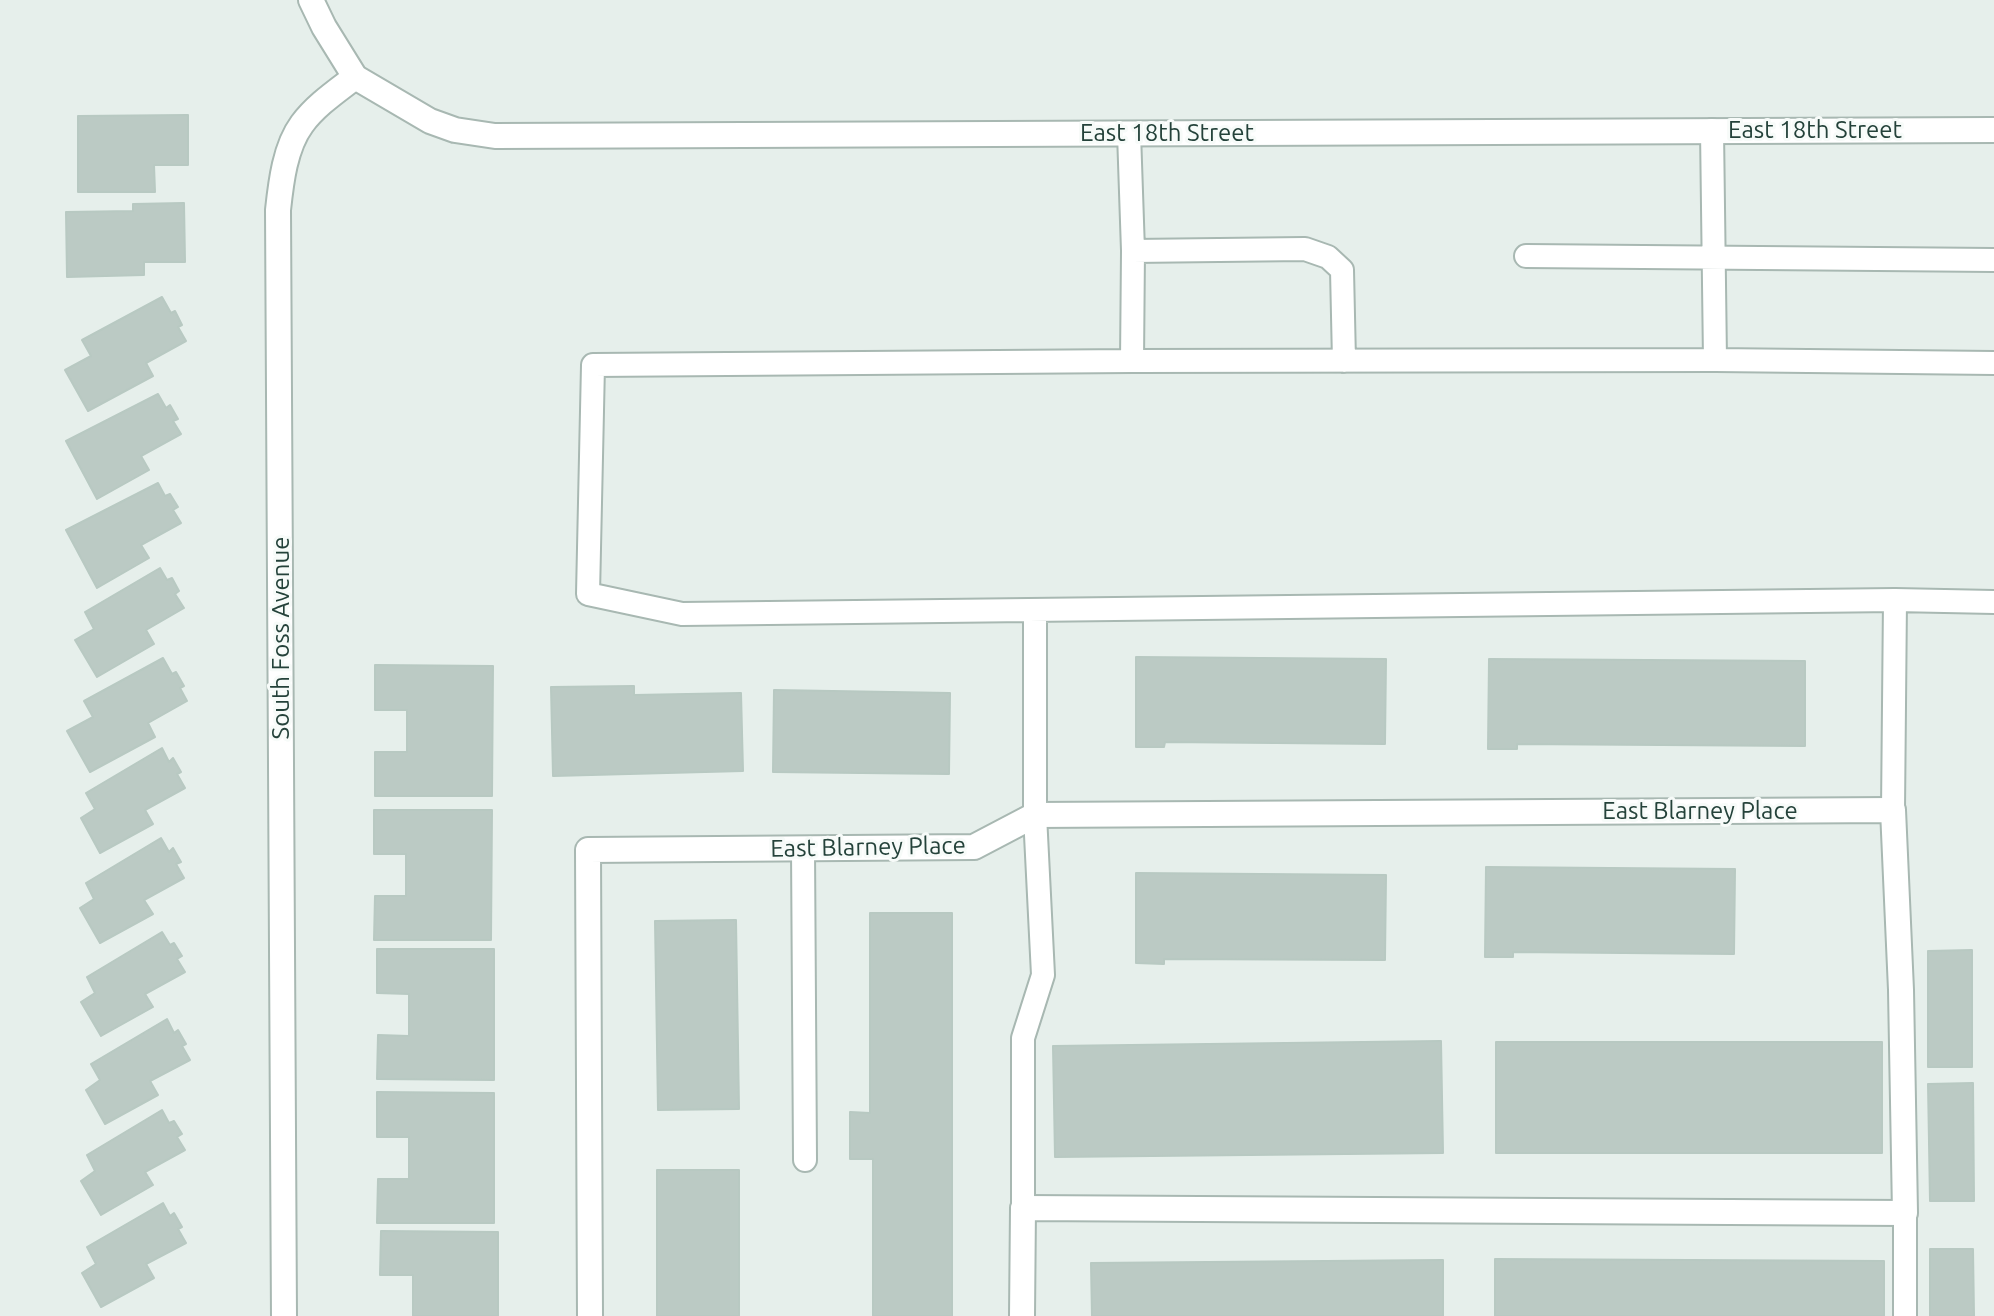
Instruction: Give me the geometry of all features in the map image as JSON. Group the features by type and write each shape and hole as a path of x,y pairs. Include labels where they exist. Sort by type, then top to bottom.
{"street":[{"path":"311,0 355,77"},
{"name":"East 18th Street","path":"355,77 430,121 455,130 495,136 1994,130"},
{"name":"South Foss Avenue","path":"284,1316 278,210 285,167 301,125 325,99 355,77"},
{"path":"1022,1316 1023,1208 1905,1213 1901,990 1893,810"},
{"name":"East Blarney Place","path":"590,1316 588,850 974,847 1035,815 1893,810"}],"lane":[{"path":"1712,130 1715,360"},
{"path":"1129,133 1133,251 1132,361"},
{"path":"1133,251 1305,249 1328,257 1342,270 1344,361"},
{"path":"1526,256 1994,260"},
{"path":"1994,363 1715,360 593,365 588,594 682,614 1895,600 1994,602"},
{"path":"1893,810 1895,600"},
{"path":"1023,1208 1023,1038 1043,975 1035,815 1035,611"},
{"path":"803,848 805,1160"},
{"path":"1905,1213 1905,1316"}],"building":[{"path":"188,115 188,165 154,165 155,192 78,192 78,116"},
{"path":"184,203 185,262 144,262 144,275 67,277 66,212 133,211 133,204"},
{"path":"162,297 171,313 175,311 182,325 178,327 186,341 146,363 153,376 88,411 65,370 91,356 82,340"},
{"path":"158,394 166,408 170,405 178,419 173,421 181,434 141,456 149,470 97,499 66,441"},
{"path":"158,483 165,496 170,494 178,507 173,510 181,523 141,545 149,558 97,588 66,530"},
{"path":"160,568 167,580 172,578 179,591 175,594 184,608 146,630 154,644 97,677 75,640 94,629 85,612"},
{"path":"1136,657 1386,659 1385,744 1165,742 1164,747 1136,747"},
{"path":"163,658 184,686 180,688 187,701 148,723 155,737 90,772 67,731 93,717 84,701"},
{"path":"1489,659 1805,661 1805,746 1517,744 1517,749 1488,749"},
{"path":"375,665 493,666 492,796 375,796 375,752 407,752 407,710 375,710"},
{"path":"634,686 634,695 741,693 743,771 553,776 551,687"},
{"path":"774,690 950,693 949,774 773,772"},
{"path":"162,748 169,762 173,758 185,788 145,810 153,824 100,853 81,818 95,809 86,793"},
{"path":"374,810 492,810 491,940 374,940 375,896 406,896 406,854 374,854"},
{"path":"161,838 169,852 173,848 181,862 176,864 184,878 144,900 153,914 100,943 80,908 94,899 86,883"},
{"path":"1486,867 1735,869 1734,954 1513,952 1513,957 1485,957"},
{"path":"1136,873 1386,875 1385,960 1164,959 1164,964 1136,963"},
{"path":"870,913 952,913 952,1316 873,1316 873,1159 850,1159 850,1112 870,1113"},
{"path":"736,920 739,1109 658,1110 655,921"},
{"path":"162,932 182,956 177,959 185,972 145,994 153,1007 101,1036 81,1002 95,993 87,977"},
{"path":"377,949 494,949 494,1080 377,1079 378,1035 409,1036 409,994 377,993"},
{"path":"1972,950 1972,1067 1928,1067 1928,951"},
{"path":"167,1019 174,1033 178,1030 186,1044 182,1046 190,1060 150,1081 158,1095 105,1124 86,1090 100,1080 91,1064"},
{"path":"1441,1041 1443,1153 1055,1157 1053,1046"},
{"path":"1496,1042 1882,1042 1882,1153 1496,1153"},
{"path":"1973,1083 1974,1201 1930,1201 1928,1084"},
{"path":"377,1092 494,1093 494,1223 377,1223 378,1179 409,1179 409,1137 377,1137"},
{"path":"162,1110 169,1123 174,1121 182,1134 177,1137 185,1150 145,1172 153,1185 101,1215 81,1181 95,1171 87,1155"},
{"path":"657,1170 739,1170 739,1316 657,1316"},
{"path":"163,1203 170,1216 174,1213 186,1243 146,1264 154,1278 101,1307 82,1273 96,1264 87,1247"},
{"path":"381,1231 498,1232 498,1316 413,1316 413,1275 380,1275"},
{"path":"1930,1249 1973,1249 1974,1316 1930,1316"},
{"path":"1495,1259 1884,1261 1884,1316 1495,1316"},
{"path":"1443,1260 1443,1316 1092,1316 1091,1263"}]}
